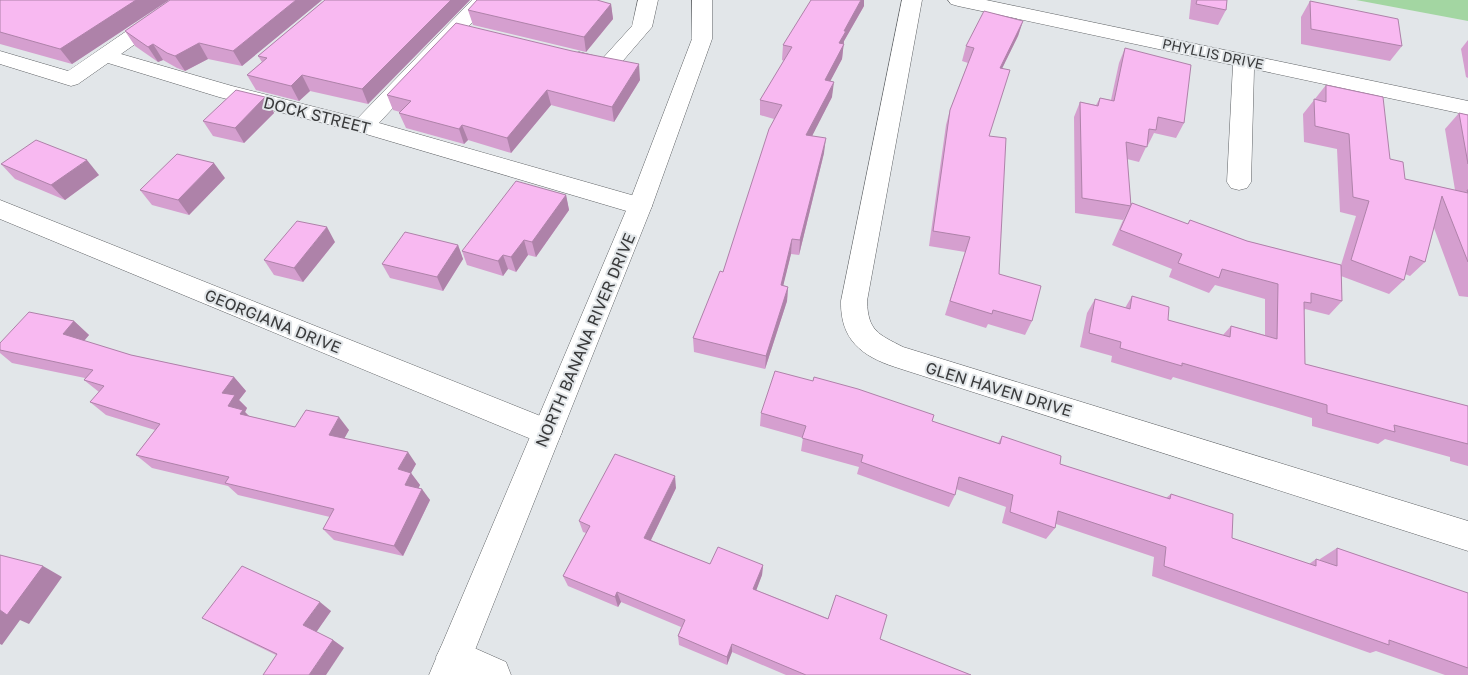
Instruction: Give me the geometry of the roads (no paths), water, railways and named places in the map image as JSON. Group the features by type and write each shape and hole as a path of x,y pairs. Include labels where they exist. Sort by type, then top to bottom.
{"street":[{"path":"0,57 71,80 185,0"},
{"path":"363,126 465,32 483,0"},
{"path":"560,54 608,65 642,27 648,0"},
{"name":"NORTH BANANA RIVER DRIVE","path":"450,666 640,206 702,40 702,0"},
{"name":"GLEN HAVEN DRIVE","path":"912,0 854,301 853,316 859,332 873,345 895,356 1468,536"},
{"name":"PHYLLIS DRIVE","path":"958,0 1468,108"},
{"name":"DOCK STREET","path":"105,56 227,92 363,126 640,206"},
{"path":"1239,182 1244,61"},
{"path":"227,92 246,76"},
{"name":"GEORGIANA DRIVE","path":"0,209 546,432"},
{"path":"450,666 493,675"}]}
